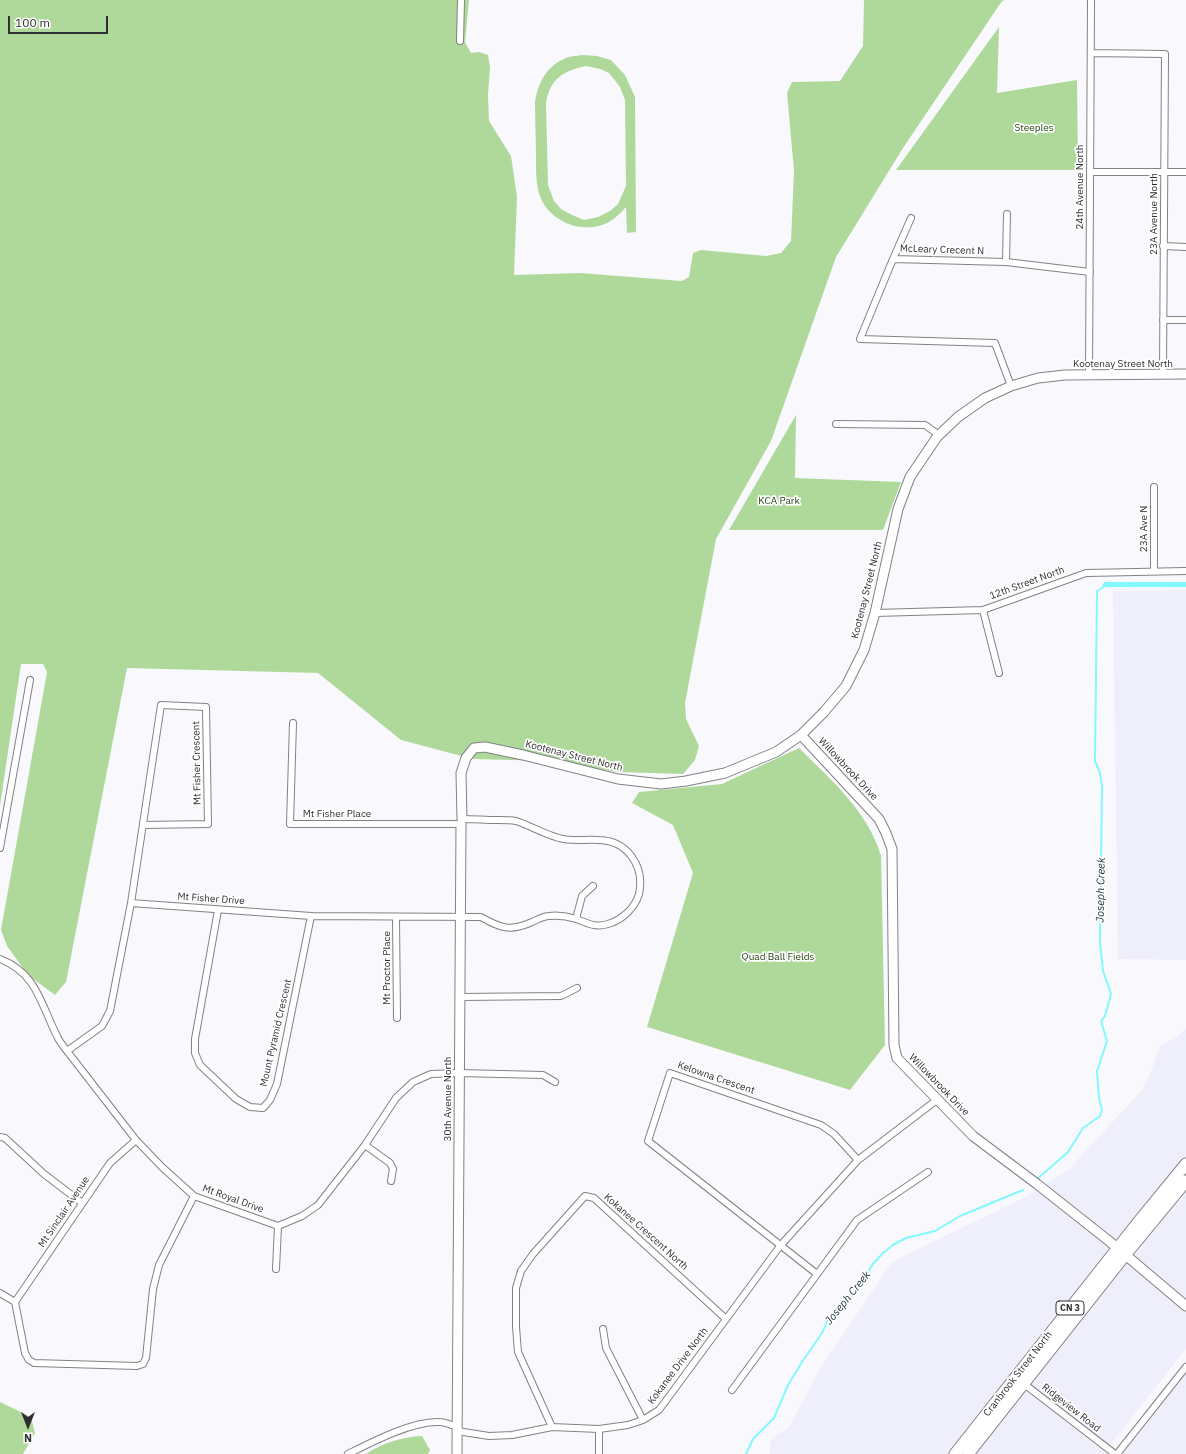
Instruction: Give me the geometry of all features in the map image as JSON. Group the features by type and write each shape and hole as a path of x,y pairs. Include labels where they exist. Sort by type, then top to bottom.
{"highway":[{"name":"Cranbrook Street North","path":"955,1454 1020,1380 1121,1252 1186,1164"},
{"name":"Cranbrook Street North","path":"1121,1252 1186,1181"},
{"name":"Cranbrook Street North","path":"968,1454 1020,1380"}],"street":[{"path":"460,41 461,0"},
{"name":"24th Avenue North","path":"1090,375 1091,0"},
{"name":"23A Avenue North","path":"1091,53 1165,54 1163,374"},
{"path":"1090,172 1186,172"},
{"path":"1006,262 1008,214"},
{"path":"894,259 911,218"},
{"path":"1163,246 1186,246"},
{"name":"McLeary Crecent N","path":"1011,386 995,342 860,339 894,259 1006,262 1090,272"},
{"path":"1163,320 1186,320"},
{"name":"Kootenay Street North","path":"474,748 485,747 523,755 618,779 661,784 686,781 725,773 776,752 801,735 824,712 846,686 864,650 898,509 910,477 939,435 958,417 985,398 1011,386 1038,378 1065,375 1186,374"},
{"path":"836,424 925,425 939,435"},
{"name":"23A Ave N","path":"1154,488 1154,571"},
{"name":"12th Street North","path":"874,613 983,610 1086,573 1186,571"},
{"path":"983,610 999,674"},
{"path":"0,848 30,680"},
{"name":"Mt Fisher Crescent","path":"131,903 161,705 206,707 208,824 143,825"},
{"name":"Mt Fisher Place","path":"293,723 290,824 462,821"},
{"name":"Willowbrook Drive","path":"801,735 879,819 892,849 894,1045 897,1058 973,1136 1037,1184 1186,1306"},
{"name":"30th Avenue North","path":"457,1454 460,917 462,821 461,773 466,758 474,748"},
{"name":"Mt Fisher Drive","path":"131,903 311,916 481,917 499,927 511,929 523,926 546,916 560,915 576,919 585,924 597,926 608,924 621,918 631,910 638,898 641,885 640,873 636,861 625,849 613,842 598,840 575,841 558,838 515,821 462,821"},
{"path":"576,919 582,896 593,886"},
{"path":"67,1051 102,1026 110,1011 131,903"},
{"name":"Mount Pyramid Crescent","path":"218,910 195,1039 195,1053 200,1065 236,1099 250,1106 263,1108 270,1100 277,1084 311,916"},
{"name":"Mt Proctor Place","path":"396,917 397,1018"},
{"name":"Mt Royal Drive","path":"0,959 8,962 23,973 38,992 57,1036 67,1051 136,1140 162,1167 194,1196 278,1226"},
{"path":"460,997 561,996 577,988"},
{"path":"276,1269 278,1226 302,1216 318,1205 365,1145 396,1098 413,1082 431,1074 459,1073 543,1075 555,1082"},
{"name":"Kelowna Crescent","path":"780,1246 648,1142 670,1073 821,1125 834,1134 858,1160"},
{"name":"Kokanee Drive North","path":"348,1454 377,1439 419,1425 440,1422 457,1429 489,1436 512,1435 552,1427 598,1429 628,1425 643,1420 659,1410 780,1246 858,1160 938,1099"},
{"path":"0,1137 5,1138 44,1174 82,1203"},
{"name":"Mt Sinclair Avenue","path":"15,1302 110,1163 136,1140"},
{"path":"365,1145 390,1163 393,1169 391,1181"},
{"path":"732,1390 857,1220 928,1172"},
{"path":"0,1293 15,1302 25,1353 29,1360 34,1363 137,1366 142,1364 146,1358 153,1289 159,1265 194,1196"},
{"name":"Kokanee Crescent North","path":"552,1427 518,1352 516,1327 516,1288 521,1271 533,1254 585,1196 594,1198 726,1319"},
{"path":"780,1246 817,1274"},
{"path":"603,1329 606,1348 643,1420"},
{"name":"Ridgeview Road","path":"1020,1380 1116,1454 1186,1367"},
{"path":"598,1429 599,1454"}],"shaded area":[{"path":"1186,590 1186,960 1118,959 1113,591"},
{"path":"1186,1028 1186,1349 1103,1454 769,1454 771,1439 790,1426 817,1373 892,1262 1025,1197 1069,1169 1142,1090 1150,1074 1160,1045 1176,1038"},
{"path":"1186,1359 1186,1454 1111,1454"}],"green space":[{"path":"0,0 469,0 465,42 471,53 479,52 488,55 490,67 488,95 489,121 511,156 517,197 514,275 580,273 682,281 689,277 693,253 701,250 766,256 781,253 791,241 794,171 787,93 792,82 840,81 863,46 864,0 1005,0 1002,1 903,148 836,257 771,441 716,539 685,703 686,719 699,746 695,760 683,774 617,772 552,761 473,759 401,740 318,673 127,668 66,982 55,995 28,975 7,946 1,930 47,672 43,664 21,664 0,806"},
{"name":"Steeples","path":"999,27 997,93 1077,80 1078,170 896,170"},
{"path":"582,55 597,56 611,60 625,75 635,97 636,232 627,233 626,207 616,217 601,226 574,226 561,220 550,212 545,206 539,193 536,173 535,109 538,88 544,76 552,66 566,58","holes":["586,66 600,69 609,73 620,87 625,100 626,186 618,204 610,211 598,217 584,220 561,209 554,201 548,185 546,103 551,88 559,77"]},
{"name":"KCA Park","path":"796,415 795,478 901,482 883,530 729,530"},
{"name":"Quad Ball Fields","path":"799,748 836,784 858,810 875,840 881,856 885,1045 850,1090 647,1027 693,873 673,825 632,803 639,792 722,784"},
{"path":"0,1402 31,1417 35,1433 23,1454 0,1454"},
{"path":"422,1436 430,1450 428,1454 366,1454 392,1441"}],"water":[{"path":"1104,582 1186,582 1186,587 1102,587"}],"waterway":[{"name":"Joseph Creek","path":"1036,1180 1068,1152 1083,1128 1100,1116 1102,1110 1099,1098 1097,1071 1107,1041 1101,1021 1105,1016 1111,994 1103,971 1100,943 1102,786 1100,773 1095,761 1097,591 1104,587"},
{"name":"Joseph Creek","path":"746,1454 753,1439 774,1418 788,1385 822,1333 828,1320 853,1295 873,1264 883,1253 893,1245 906,1238 935,1231 960,1216 1023,1190"}]}
